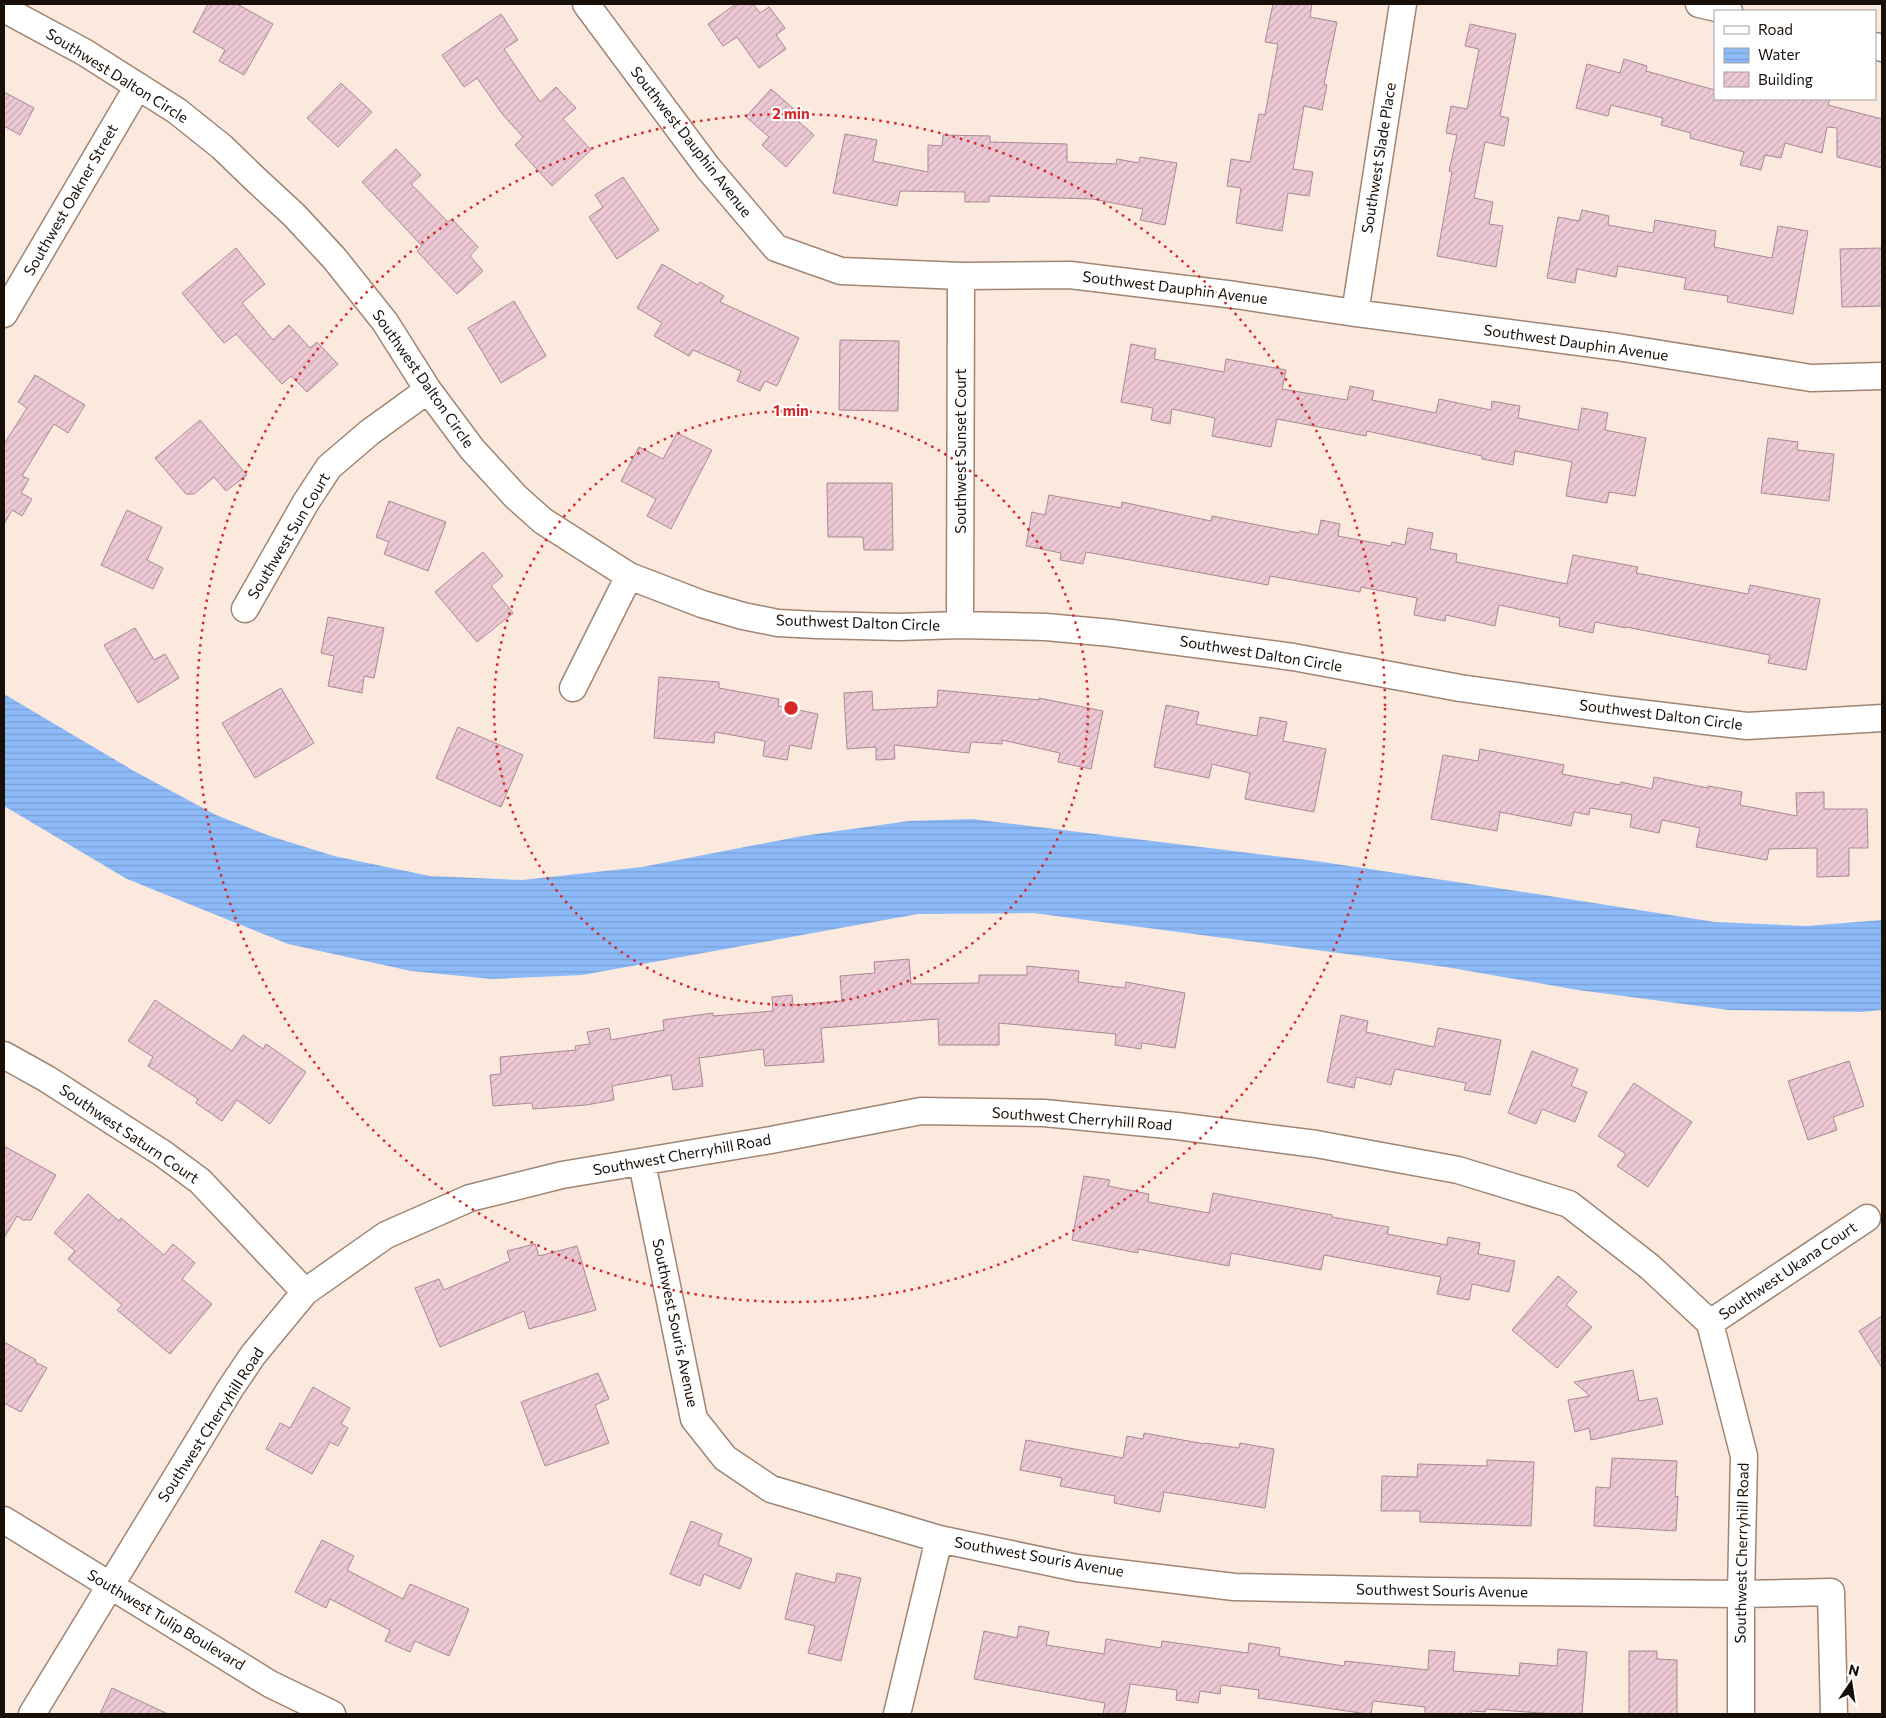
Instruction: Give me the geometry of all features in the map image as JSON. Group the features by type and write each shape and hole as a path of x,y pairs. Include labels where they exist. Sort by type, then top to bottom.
{"street":[{"name":"Southwest Dauphin Avenue","path":"586,4 708,168 776,248 842,271 962,276 1070,275 1235,295 1355,313 1617,347 1811,378 1882,376"},
{"name":"Southwest Slade Place","path":"1355,313 1403,4"},
{"path":"1699,4 1725,10"},
{"name":"Southwest Dalton Circle","path":"4,9 84,52 177,111 222,147 294,215 334,258 385,322 428,390 472,449 516,497 543,521 630,576 702,604 743,616 778,623 890,627 960,625 1046,627 1111,632 1293,657 1460,688 1607,709 1747,726 1882,718"},
{"name":"Southwest Oakner Street","path":"4,314 138,86"},
{"name":"Southwest Sunset Court","path":"960,625 962,276"},
{"name":"Southwest Sun Court","path":"245,609 306,502 329,467 370,432 428,390"},
{"path":"573,688 630,576"},
{"name":"Southwest Saturn Court","path":"4,1055 47,1079 162,1153 200,1181 305,1292"},
{"name":"Southwest Cherryhill Road","path":"32,1714 230,1388 253,1355 305,1292 386,1235 470,1198 562,1175 780,1139 921,1111 1044,1113 1177,1126 1316,1144 1458,1170 1569,1204 1650,1267 1710,1323 1744,1456 1740,1594 1741,1714"},
{"name":"Southwest Souris Avenue","path":"642,1163 694,1419 725,1458 771,1489 939,1539 1077,1568 1234,1586 1432,1591 1740,1594 1831,1592 1834,1714"},
{"name":"Southwest Ukana Court","path":"1710,1323 1866,1218"},
{"name":"Southwest Tulip Boulevard","path":"4,1520 270,1684 332,1714"},
{"path":"897,1714 939,1539"}],"water":[{"path":"4,694 134,771 216,815 270,836 334,856 430,876 522,880 642,867 802,836 909,821 972,819 1316,861 1715,922 1806,926 1882,920 1882,1010 1862,1012 1729,1010 1578,990 1446,967 1033,913 918,914 582,975 492,979 411,971 288,944 127,879 4,806"}],"building":[{"path":"208,4 237,4 273,24 244,75 219,61 225,50 193,32"},
{"path":"736,4 753,4 760,13 769,7 785,28 776,35 786,49 759,68 737,37 723,46 708,24"},
{"path":"1273,4 1312,4 1310,17 1337,22 1324,84 1327,85 1322,110 1304,106 1293,169 1313,172 1309,196 1288,193 1282,231 1236,223 1241,188 1227,186 1231,159 1250,162 1259,114 1265,115 1278,44 1265,42"},
{"path":"501,14 518,40 504,49 540,102 556,87 576,108 563,119 591,150 552,186 515,145 523,137 503,115 477,78 464,87 442,55"},
{"path":"1470,24 1516,34 1500,116 1509,118 1504,146 1485,142 1474,198 1493,202 1489,224 1503,226 1496,267 1437,256 1452,172 1449,171 1457,135 1446,133 1451,106 1467,109 1479,49 1465,46"},
{"path":"1624,59 1647,66 1646,71 1714,90 1714,100 1830,100 1828,105 1882,119 1882,168 1837,157 1837,128 1827,127 1822,153 1785,143 1781,158 1765,155 1761,170 1740,165 1744,152 1690,138 1691,133 1661,125 1663,118 1611,105 1608,116 1576,108 1587,64 1620,73"},
{"path":"341,83 372,112 338,147 307,118"},
{"path":"771,89 802,116 798,121 814,135 786,167 762,145 769,137 746,117"},
{"path":"4,92 34,108 20,135 4,126"},
{"path":"845,134 877,140 873,161 928,172 928,145 942,146 943,135 990,136 990,142 1067,144 1067,162 1116,164 1117,159 1139,163 1140,157 1177,163 1165,225 1140,220 1143,209 1093,199 989,196 989,202 965,202 965,192 900,191 897,206 833,193"},
{"path":"396,149 421,175 411,184 448,222 452,219 478,247 470,256 483,271 457,294 417,251 422,246 362,182"},
{"path":"623,177 659,230 617,259 589,217 603,207 595,195"},
{"path":"1582,210 1609,216 1608,225 1653,233 1655,220 1716,231 1714,247 1772,258 1778,226 1808,231 1793,314 1727,302 1728,296 1684,289 1686,278 1618,266 1616,277 1577,269 1575,283 1547,278 1558,217 1579,221"},
{"path":"236,248 265,284 242,303 273,340 289,325 310,348 317,342 338,364 307,392 291,376 282,384 236,334 224,343 182,293"},
{"path":"1882,248 1882,306 1842,307 1840,249"},
{"path":"662,264 698,285 700,282 724,296 720,302 799,338 777,386 765,381 760,391 737,381 741,371 693,350 689,356 654,336 662,323 637,308"},
{"path":"514,301 546,356 501,383 468,328"},
{"path":"840,340 899,341 898,411 839,410"},
{"path":"1131,344 1156,349 1154,359 1224,372 1226,359 1286,370 1282,389 1347,400 1350,386 1374,391 1372,400 1436,413 1439,399 1491,410 1492,401 1520,406 1518,418 1578,430 1582,408 1608,413 1605,430 1646,438 1635,496 1609,492 1607,503 1566,496 1572,462 1515,451 1513,465 1482,459 1482,456 1367,431 1366,436 1277,419 1271,447 1212,436 1215,418 1172,409 1170,424 1151,420 1153,408 1121,402"},
{"path":"35,375 85,405 68,433 54,424 22,476 29,479 21,493 32,499 22,516 12,510 4,524 4,444 27,408 18,402"},
{"path":"200,420 247,475 226,491 214,477 194,494 186,494 155,458"},
{"path":"677,433 712,450 671,529 647,516 656,499 621,481 639,447 663,459"},
{"path":"1768,438 1798,442 1797,450 1834,454 1829,501 1761,493"},
{"path":"827,483 892,483 893,550 864,550 863,537 828,537"},
{"path":"1049,495 1121,508 1122,502 1211,521 1212,516 1318,535 1321,520 1340,524 1338,536 1391,546 1392,542 1405,545 1408,528 1433,533 1430,549 1457,554 1456,562 1567,584 1573,555 1638,567 1636,573 1748,594 1750,585 1820,599 1806,670 1768,663 1770,655 1626,627 1595,622 1593,633 1559,626 1560,618 1499,605 1495,626 1446,615 1445,621 1414,615 1417,598 1361,587 1360,592 1270,576 1268,585 1086,552 1083,564 1060,560 1061,553 1026,546 1032,512 1045,515"},
{"path":"389,501 446,522 428,571 384,554 389,542 376,537"},
{"path":"127,510 162,527 147,560 163,568 153,589 101,565"},
{"path":"483,552 503,576 491,586 513,613 477,642 435,592"},
{"path":"328,617 384,628 374,678 364,676 362,693 328,686 334,656 321,653"},
{"path":"135,628 154,660 165,654 179,678 138,703 104,645"},
{"path":"659,677 719,682 719,688 779,699 778,706 818,714 811,749 790,745 787,760 763,756 765,741 715,732 714,743 654,738"},
{"path":"281,688 314,743 255,778 222,723"},
{"path":"938,690 1039,700 1039,698 1103,711 1091,769 1058,762 1060,753 1002,740 1002,744 971,742 969,753 894,745 895,759 876,760 876,747 847,749 844,693 872,691 873,710 937,707"},
{"path":"1166,705 1199,712 1196,724 1257,736 1260,717 1287,722 1283,741 1326,749 1314,812 1245,799 1250,773 1212,764 1209,778 1154,767"},
{"path":"458,727 523,755 501,807 436,778"},
{"path":"1480,749 1564,765 1562,774 1620,785 1621,782 1652,789 1654,777 1708,788 1708,786 1742,792 1740,805 1797,816 1796,793 1824,792 1824,809 1867,809 1868,848 1849,848 1849,876 1817,877 1817,848 1769,849 1767,860 1696,847 1700,828 1662,820 1659,833 1630,827 1632,815 1590,808 1589,815 1574,812 1571,826 1500,812 1497,831 1431,819 1443,755 1478,761"},
{"path":"909,959 911,984 979,983 979,975 1027,975 1027,966 1079,971 1078,982 1125,988 1126,982 1185,993 1175,1048 1142,1043 1141,1049 1115,1045 1116,1034 999,1023 999,1045 939,1045 938,1019 821,1028 824,1062 765,1066 763,1049 699,1058 703,1086 673,1090 671,1075 612,1086 614,1100 586,1105 533,1109 532,1103 493,1106 490,1075 501,1074 500,1057 576,1050 575,1046 590,1044 587,1032 609,1028 611,1040 664,1030 663,1020 713,1013 713,1016 773,1011 772,997 792,995 793,1005 842,1001 840,976 875,973 874,962"},
{"path":"155,1000 232,1051 243,1035 263,1049 266,1044 306,1072 270,1124 237,1100 222,1121 196,1103 198,1099 148,1066 153,1057 128,1041"},
{"path":"1341,1015 1368,1021 1366,1032 1434,1047 1438,1028 1501,1040 1490,1095 1464,1090 1466,1083 1395,1069 1391,1085 1356,1077 1354,1088 1327,1082"},
{"path":"1532,1051 1578,1069 1571,1086 1587,1092 1575,1122 1542,1109 1536,1124 1508,1113"},
{"path":"1849,1061 1864,1106 1833,1117 1837,1130 1808,1140 1788,1081"},
{"path":"1634,1083 1692,1122 1648,1187 1617,1166 1626,1154 1598,1136"},
{"path":"4,1146 56,1175 31,1220 23,1220 17,1216 4,1238"},
{"path":"1084,1176 1110,1180 1108,1186 1149,1194 1148,1202 1209,1213 1213,1193 1389,1227 1387,1234 1447,1245 1448,1237 1480,1243 1478,1254 1515,1261 1509,1292 1472,1284 1469,1300 1437,1294 1441,1277 1324,1255 1321,1270 1231,1253 1229,1266 1138,1249 1138,1253 1072,1240"},
{"path":"88,1194 119,1221 121,1218 164,1255 173,1244 195,1263 182,1279 212,1304 170,1354 117,1310 122,1305 68,1259 75,1251 54,1233"},
{"path":"535,1244 539,1256 577,1246 596,1310 529,1329 524,1311 440,1347 415,1288 439,1279 444,1290 510,1261 507,1251"},
{"path":"1558,1276 1577,1292 1566,1305 1592,1327 1557,1368 1512,1330"},
{"path":"1882,1316 1882,1368 1859,1331"},
{"path":"4,1342 47,1368 21,1412 4,1403"},
{"path":"1633,1370 1639,1401 1657,1398 1663,1424 1591,1440 1589,1428 1575,1432 1568,1400 1590,1396 1574,1382"},
{"path":"598,1373 609,1399 595,1405 609,1443 545,1466 521,1402"},
{"path":"313,1387 350,1408 341,1424 348,1428 338,1446 330,1442 312,1474 266,1449 280,1423 290,1428"},
{"path":"1144,1433 1205,1444 1239,1448 1240,1443 1274,1449 1265,1508 1164,1492 1160,1512 1114,1503 1115,1496 1060,1486 1062,1478 1020,1470 1026,1440 1123,1458 1127,1436 1143,1439"},
{"path":"1612,1458 1677,1461 1676,1531 1594,1526 1596,1487 1610,1488"},
{"path":"1487,1460 1534,1462 1531,1526 1420,1522 1420,1511 1381,1511 1382,1476 1417,1477 1418,1464 1487,1466"},
{"path":"691,1521 722,1534 718,1545 752,1559 740,1589 704,1574 700,1586 670,1574"},
{"path":"322,1540 354,1556 347,1570 403,1599 410,1584 469,1609 449,1656 415,1641 410,1652 385,1641 390,1630 330,1599 326,1608 295,1592"},
{"path":"796,1573 835,1583 837,1573 861,1578 841,1661 808,1653 815,1626 785,1619"},
{"path":"1019,1626 1049,1632 1046,1645 1104,1654 1106,1639 1161,1648 1162,1641 1248,1653 1249,1643 1280,1648 1279,1656 1344,1666 1345,1661 1428,1670 1429,1650 1455,1652 1453,1671 1519,1676 1520,1663 1557,1666 1558,1649 1587,1652 1582,1714 1486,1709 1485,1712 1472,1711 1471,1714 1425,1714 1425,1707 1373,1701 1371,1714 1367,1714 1258,1698 1259,1690 1221,1685 1220,1694 1200,1691 1198,1703 1176,1700 1177,1690 1130,1684 1125,1714 1103,1714 1105,1703 974,1679 984,1631 1017,1638"},
{"path":"1629,1651 1657,1651 1657,1659 1677,1660 1677,1714 1629,1714"},
{"path":"112,1688 168,1714 100,1714"}]}
